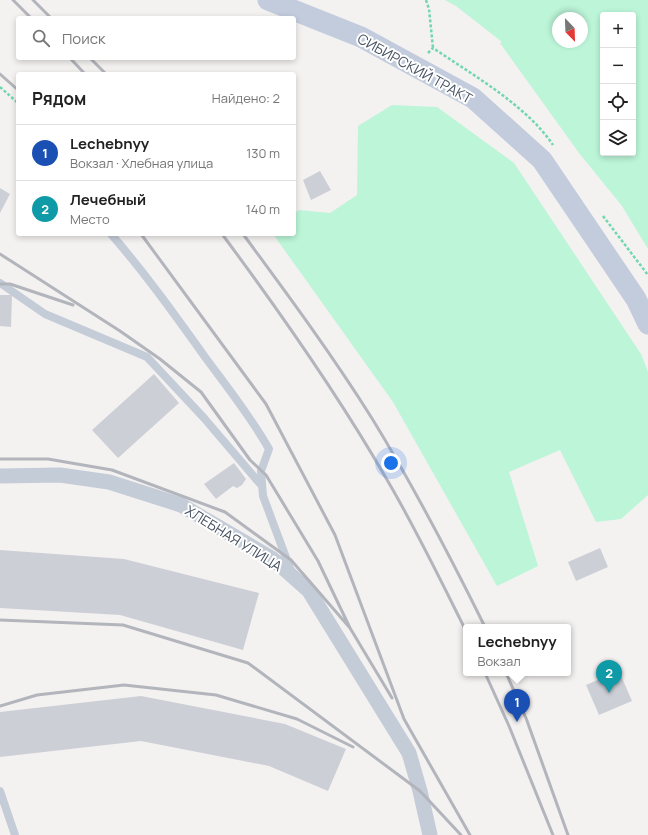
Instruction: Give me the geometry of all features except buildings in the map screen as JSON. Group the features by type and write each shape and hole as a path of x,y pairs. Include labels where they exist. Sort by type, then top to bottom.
{"main road":[{"name":"СИБИРСКИЙ ТРАКТ","path":"268,0 361,37 473,98 542,160 636,299 648,324"}],"street":[{"name":"ХЛЕБНАЯ УЛИЦА","path":"0,476 60,475 109,482 181,505 273,559 309,591 409,753 420,791 430,835"}],"lane":[{"path":"113,236 136,262 258,429 269,449 261,470 263,496 292,576"},
{"path":"0,283 44,314 147,357 204,418 262,486"},
{"path":"0,791 16,835"}],"path":[{"path":"426,0 429,9 433,48"},
{"path":"0,88 16,101"}],"green space":[{"path":"445,0 648,0 648,249 622,206 579,153 500,43 502,42 456,6"},
{"path":"392,105 437,107 514,163 641,354 648,372 648,495 621,519 596,522 560,450 509,472 538,566 497,586 393,402 274,236 296,236 296,212 299,210 330,213 357,195 358,126"}],"railway":[{"path":"13,0 29,16"},
{"path":"33,0 49,16"},
{"path":"72,60 83,72"},
{"path":"92,60 104,72"},
{"path":"0,74 16,88"},
{"path":"142,236 266,404 335,535 404,719 470,835"},
{"path":"223,236 307,353 348,415 407,515 463,625"},
{"path":"244,236 326,349 373,420 431,522 483,624"},
{"path":"0,254 120,331 160,359 201,392 250,460 266,475 318,561 350,628"},
{"path":"0,284 10,284 73,305"},
{"path":"0,459 48,459 112,470 225,512 291,560 350,628 392,698"},
{"path":"0,620 123,625 248,663 420,791 461,835"},
{"path":"486,676 509,726 553,835"},
{"path":"507,676 526,718 568,835"},
{"path":"0,706 37,695 124,685 216,695 297,719 353,747"}],"place":[{"name":"Лечебный","path":"609,693"},
{"name":"Lechebnyy","path":"517,722"}]}
